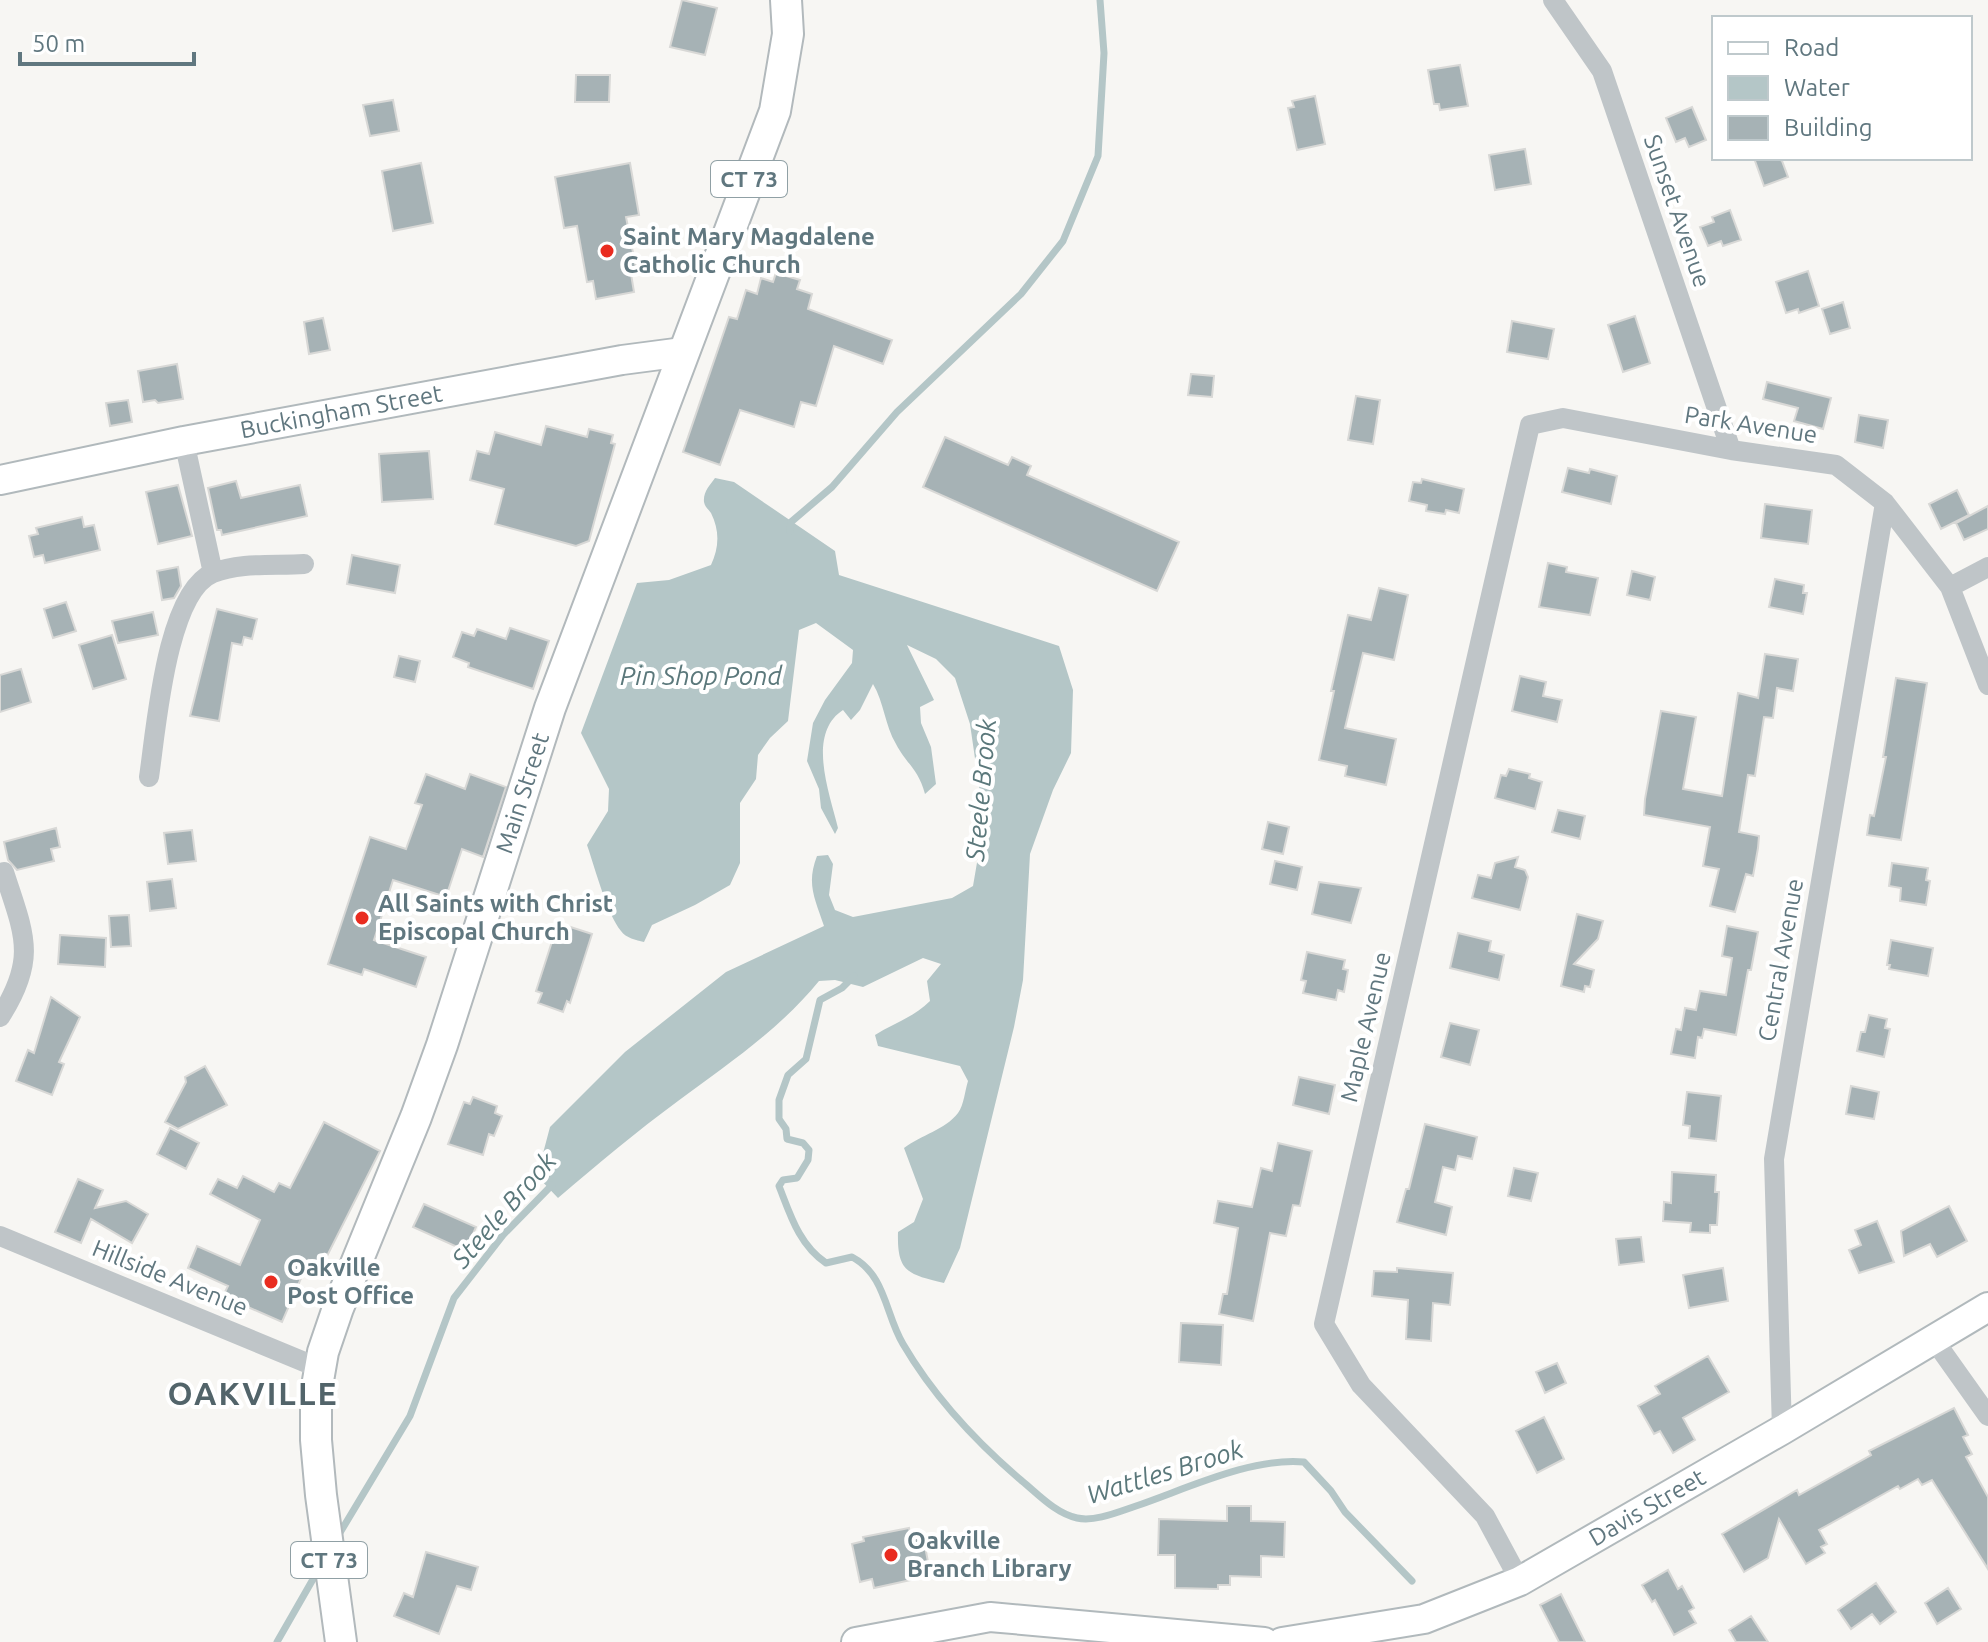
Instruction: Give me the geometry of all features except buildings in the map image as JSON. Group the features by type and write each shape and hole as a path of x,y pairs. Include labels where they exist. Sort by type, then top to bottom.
{"main road":[{"name":"Main Street","path":"340,1634 321,1495 315,1419 319,1368 332,1322 437,1059 550,708 775,111 788,34 786,0"},
{"name":"Buckingham Street","path":"0,480 184,441 610,362 683,352"},
{"name":"Davis Street","path":"1282,1642 1424,1619 1520,1581 1988,1307"},
{"path":"856,1642 990,1617 1130,1636 1264,1642"}],"street":[{"name":"Sunset Avenue","path":"1553,0 1602,71 1731,450"},
{"name":"Park Avenue","path":"1530,425 1563,418 1731,450 1836,465 1885,503 1950,587 1988,685"},
{"name":"Maple Avenue","path":"1520,1581 1485,1516 1361,1385 1324,1324 1530,425"},
{"path":"184,441 213,573"},
{"name":"Central Avenue","path":"1782,1430 1774,1159 1885,503"},
{"path":"149,777 164,675 180,614 195,587 213,573 249,567 304,564"},
{"path":"1950,587 1988,567"},
{"path":"0,1017 23,972 25,936 4,872"},
{"name":"Hillside Avenue","path":"0,1236 319,1368"},
{"path":"1934,1340 1988,1416"}],"water":[{"name":"Pin Shop Pond","path":"715,478 734,482 835,551 839,575 1059,646 1073,690 1071,753 1053,790 1030,854 1023,980 1014,1027 960,1248 944,1283 921,1277 902,1263 898,1232 914,1222 923,1199 904,1148 953,1119 962,1106 968,1081 960,1066 878,1046 875,1035 911,1016 930,1001 927,981 941,964 923,958 863,987 835,980 819,981 788,1015 753,1045 648,1124 558,1198 537,1176 550,1127 625,1052 726,972 824,926 812,883 817,856 828,855 833,864 829,895 835,910 853,917 952,898 973,886 979,851 977,820 980,793 970,724 955,678 936,659 907,645 934,700 920,707 921,723 931,747 936,784 925,794 919,778 892,737 873,684 860,710 851,720 843,710 825,734 824,765 838,828 835,834 821,808 819,789 807,761 813,723 825,700 852,663 853,650 816,623 799,630 788,721 758,755 756,779 740,803 740,863 730,885 652,925 644,942 621,931 606,902 587,845 608,811 609,789 581,733 637,583 669,580 711,565 716,552 717,533 704,498"}],"waterway":[{"name":"Steele Brook","path":"790,531 791,522 832,487 897,412 1021,294 1063,241 1098,156 1104,53 1100,0"},
{"name":"Wattles Brook","path":"854,976 842,988 820,1000 806,1059 788,1075 779,1100 779,1119 786,1129 787,1139 803,1143 809,1150 808,1160 797,1178 783,1180 779,1186 796,1228 817,1256 826,1263 852,1257 872,1274 903,1344 942,1400 972,1434 1047,1502 1069,1516 1084,1519 1099,1518 1241,1469 1263,1464 1304,1462 1331,1491 1345,1512 1412,1581"},
{"name":"Steele Brook","path":"338,1536 410,1416 454,1298 503,1235 552,1185"},
{"name":"Steele Brook","path":"277,1642 320,1567"}],"place":[{"name":"Saint Mary Magdalene Catholic Church","path":"607,251"},
{"name":"All Saints with Christ Episcopal Church","path":"362,918"},
{"name":"Oakville Post Office","path":"271,1282"},
{"name":"Oakville Branch Library","path":"891,1555"}],"district":[{"name":"OAKVILLE","path":"253,1394"}]}
